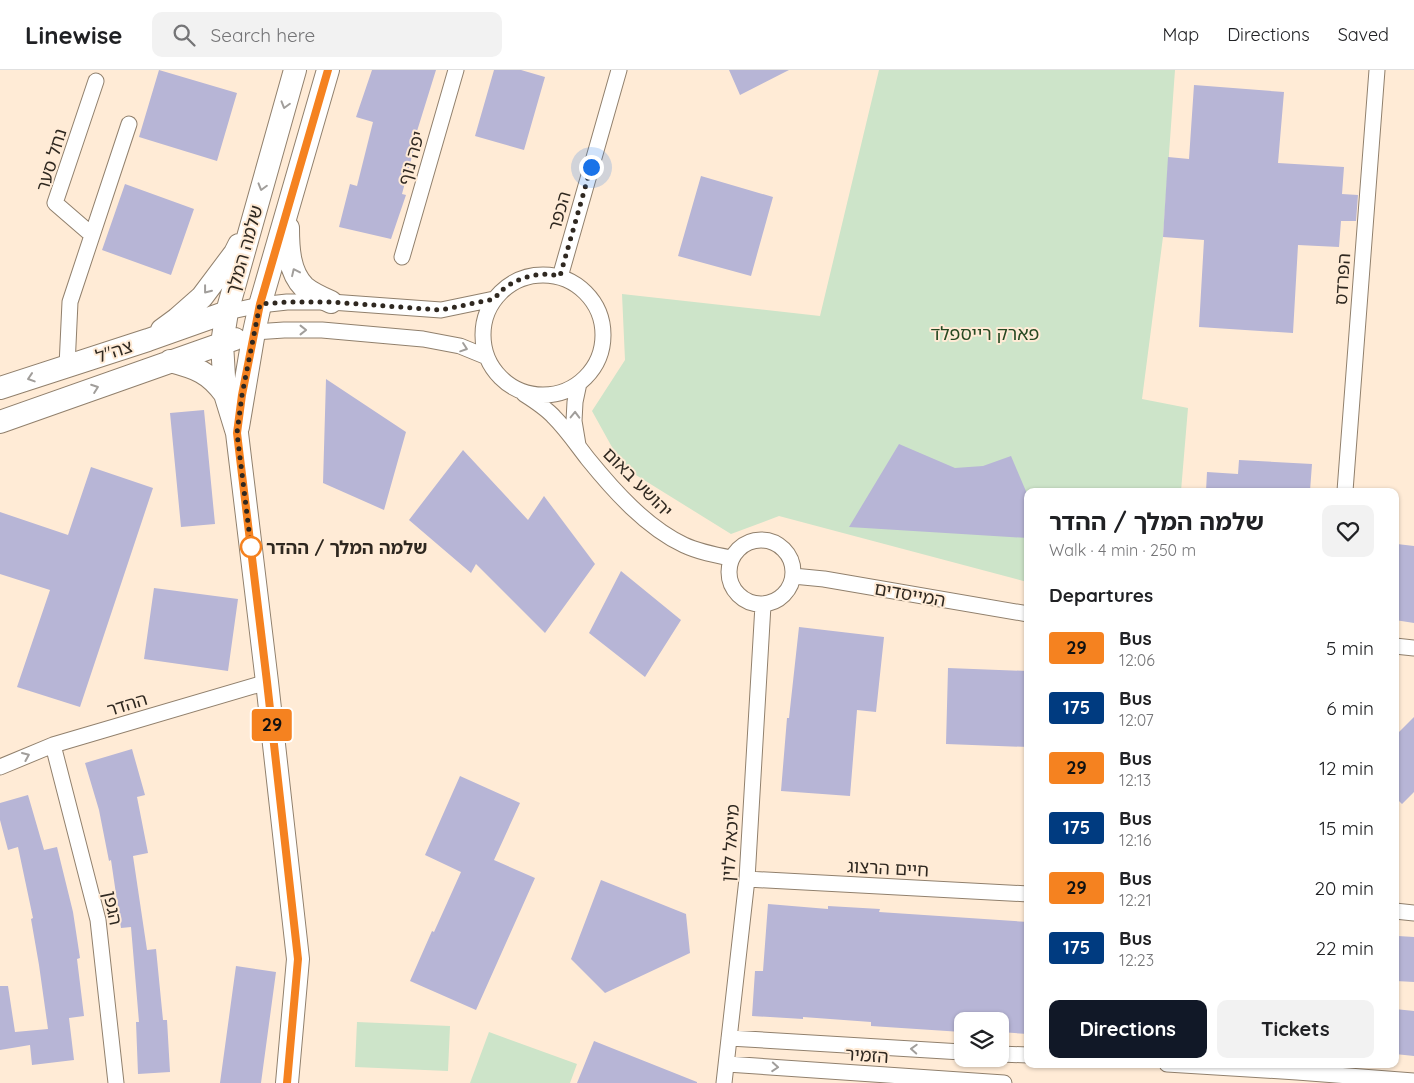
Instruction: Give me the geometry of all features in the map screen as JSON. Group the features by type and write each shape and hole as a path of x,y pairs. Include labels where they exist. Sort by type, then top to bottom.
{"street":[{"name":"שלמה המלך","path":"287,1083 298,959 237,433 225,394 222,343 227,312 295,70"},
{"name":"שלמה המלך","path":"237,433 260,304 328,70"},
{"name":"יפה נוף","path":"402,257 456,70"},
{"name":"הכפר","path":"560,276 619,70"},
{"name":"הפרדס","path":"1345,488 1377,70"},
{"name":"נחל סער","path":"92,235 55,202 96,82"},
{"path":"67,366 70,302 129,124"},
{"path":"289,203 289,254 294,273 304,287 331,302"},
{"path":"148,340 177,319 202,297 235,253 252,220"},
{"path":"509,385 522,392 537,395 552,394 566,390 579,383 596,364 601,352 603,325 599,312 584,290 560,276 542,274 523,278 502,290 494,299 484,322 483,334 484,346 492,368 509,385 541,405 554,417 578,447"},
{"path":"227,312 260,304 288,302 331,302 441,310 494,299"},
{"name":"צה\"ל","path":"0,388 227,312"},
{"path":"222,343 254,332 322,330 424,339 460,346 487,357"},
{"name":"צה\"ל","path":"0,422 222,343"},
{"path":"170,361 197,369 209,376 217,382 225,394"},
{"path":"578,447 574,421 579,383"},
{"name":"יהושע באום","path":"578,447 604,479 658,530 684,545 731,558"},
{"path":"765,540 783,548 793,566 793,576 788,590 783,596 763,605 742,599 734,591 729,580 728,569 731,558 745,543 765,540"},
{"name":"המייסדים","path":"793,576 824,579 1024,613"},
{"name":"מיכאל לוין","path":"724,1083 747,879 763,605"},
{"path":"1399,646 1414,648"},
{"name":"ההדר","path":"0,767 53,745 267,682"},
{"name":"הגפן","path":"53,745 98,920 116,1083"},
{"name":"חיים הרצוג","path":"747,879 1024,894"},
{"path":"1399,911 1414,913"},
{"name":"הזמיר","path":"729,1038 954,1052"},
{"path":"1009,1054 1024,1055"},
{"name":"הזמיר","path":"727,1064 1004,1083"},
{"path":"1238,1068 1414,1081"},
{"path":"1238,1068 1248,1073 1251,1083"},
{"path":"1268,1083 1271,1075 1281,1071"}],"green space":[{"name":"פארק רייספלד","path":"879,70 1175,70 1163,237 1142,399 1188,408 1181,488 1024,488 1024,581 779,516 731,534 623,467 592,411 625,360 622,294 820,316"},
{"path":"357,1022 450,1026 448,1071 355,1067"},
{"path":"489,1032 577,1064 570,1083 470,1083"}],"building":[{"path":"159,70 237,93 217,161 139,137"},
{"path":"372,70 436,70 413,144 415,145 402,194 406,195 391,239 339,227 350,184 357,186 373,122 356,117"},
{"path":"494,70 521,70 545,77 524,150 475,136"},
{"path":"729,70 789,70 740,95"},
{"path":"1194,85 1284,92 1278,163 1344,167 1342,194 1358,195 1356,221 1341,221 1339,247 1298,245 1293,333 1199,327 1204,240 1163,237 1168,157 1189,159"},
{"path":"701,176 773,197 751,276 678,256"},
{"path":"125,184 194,209 171,275 102,250"},
{"path":"326,379 406,432 384,510 323,483"},
{"path":"204,410 215,524 181,527 170,413"},
{"path":"899,444 955,468 983,466 1011,456 1025,488 1024,538 849,527"},
{"path":"463,450 528,520 544,496 595,564 545,633 476,564 471,573 409,520"},
{"path":"1239,460 1312,464 1310,488 1206,488 1207,472 1238,474"},
{"path":"91,467 153,488 80,707 17,687 50,590 0,574 0,512 68,535"},
{"path":"1399,544 1414,546 1414,623 1399,621"},
{"path":"621,571 681,620 645,677 589,633"},
{"path":"154,588 238,599 228,671 144,659"},
{"path":"799,627 884,637 876,712 857,710 850,796 781,791 787,718 789,718"},
{"path":"948,668 1024,671 1024,747 946,744"},
{"path":"1414,717 1414,792 1402,804 1399,801 1399,732"},
{"path":"132,749 145,795 137,797 148,853 133,856 147,950 156,949 163,1020 167,1020 170,1072 138,1074 136,1022 139,1022 131,927 121,928 111,860 109,861 99,810 85,763"},
{"path":"460,776 520,803 494,860 535,878 476,1010 410,981 461,872 425,855"},
{"path":"28,795 44,850 57,847 73,912 80,958 77,959 84,1016 69,1018 74,1060 32,1065 30,1045 0,1050 0,986 8,986 15,1032 48,1029 31,919 33,918 18,847 8,850 0,820 0,803"},
{"path":"601,880 686,914 690,953 605,993 571,959"},
{"path":"768,904 828,909 828,906 880,909 879,912 1024,922 1024,1034 1009,1033 1009,1012 954,1012 954,1031 871,1026 871,1022 803,1017 803,1019 752,1016 755,971 763,971"},
{"path":"1399,936 1414,937 1414,982 1399,981"},
{"path":"236,966 276,972 261,1083 220,1083"},
{"path":"1399,1009 1414,1011 1414,1056 1399,1054"},
{"path":"594,1041 697,1082 697,1083 577,1083"}],"bus line":[{"name":"29","path":"287,1083 298,959 237,433 242,395 260,304 328,70"}],"place":[{"name":"שלמה המלך / ההדר","path":"251,547"}],"route":[{"path":"251,547 237,433 242,395 260,304 331,302 441,310 494,299 502,290 523,278 548,274 560,276 591,167"}]}
